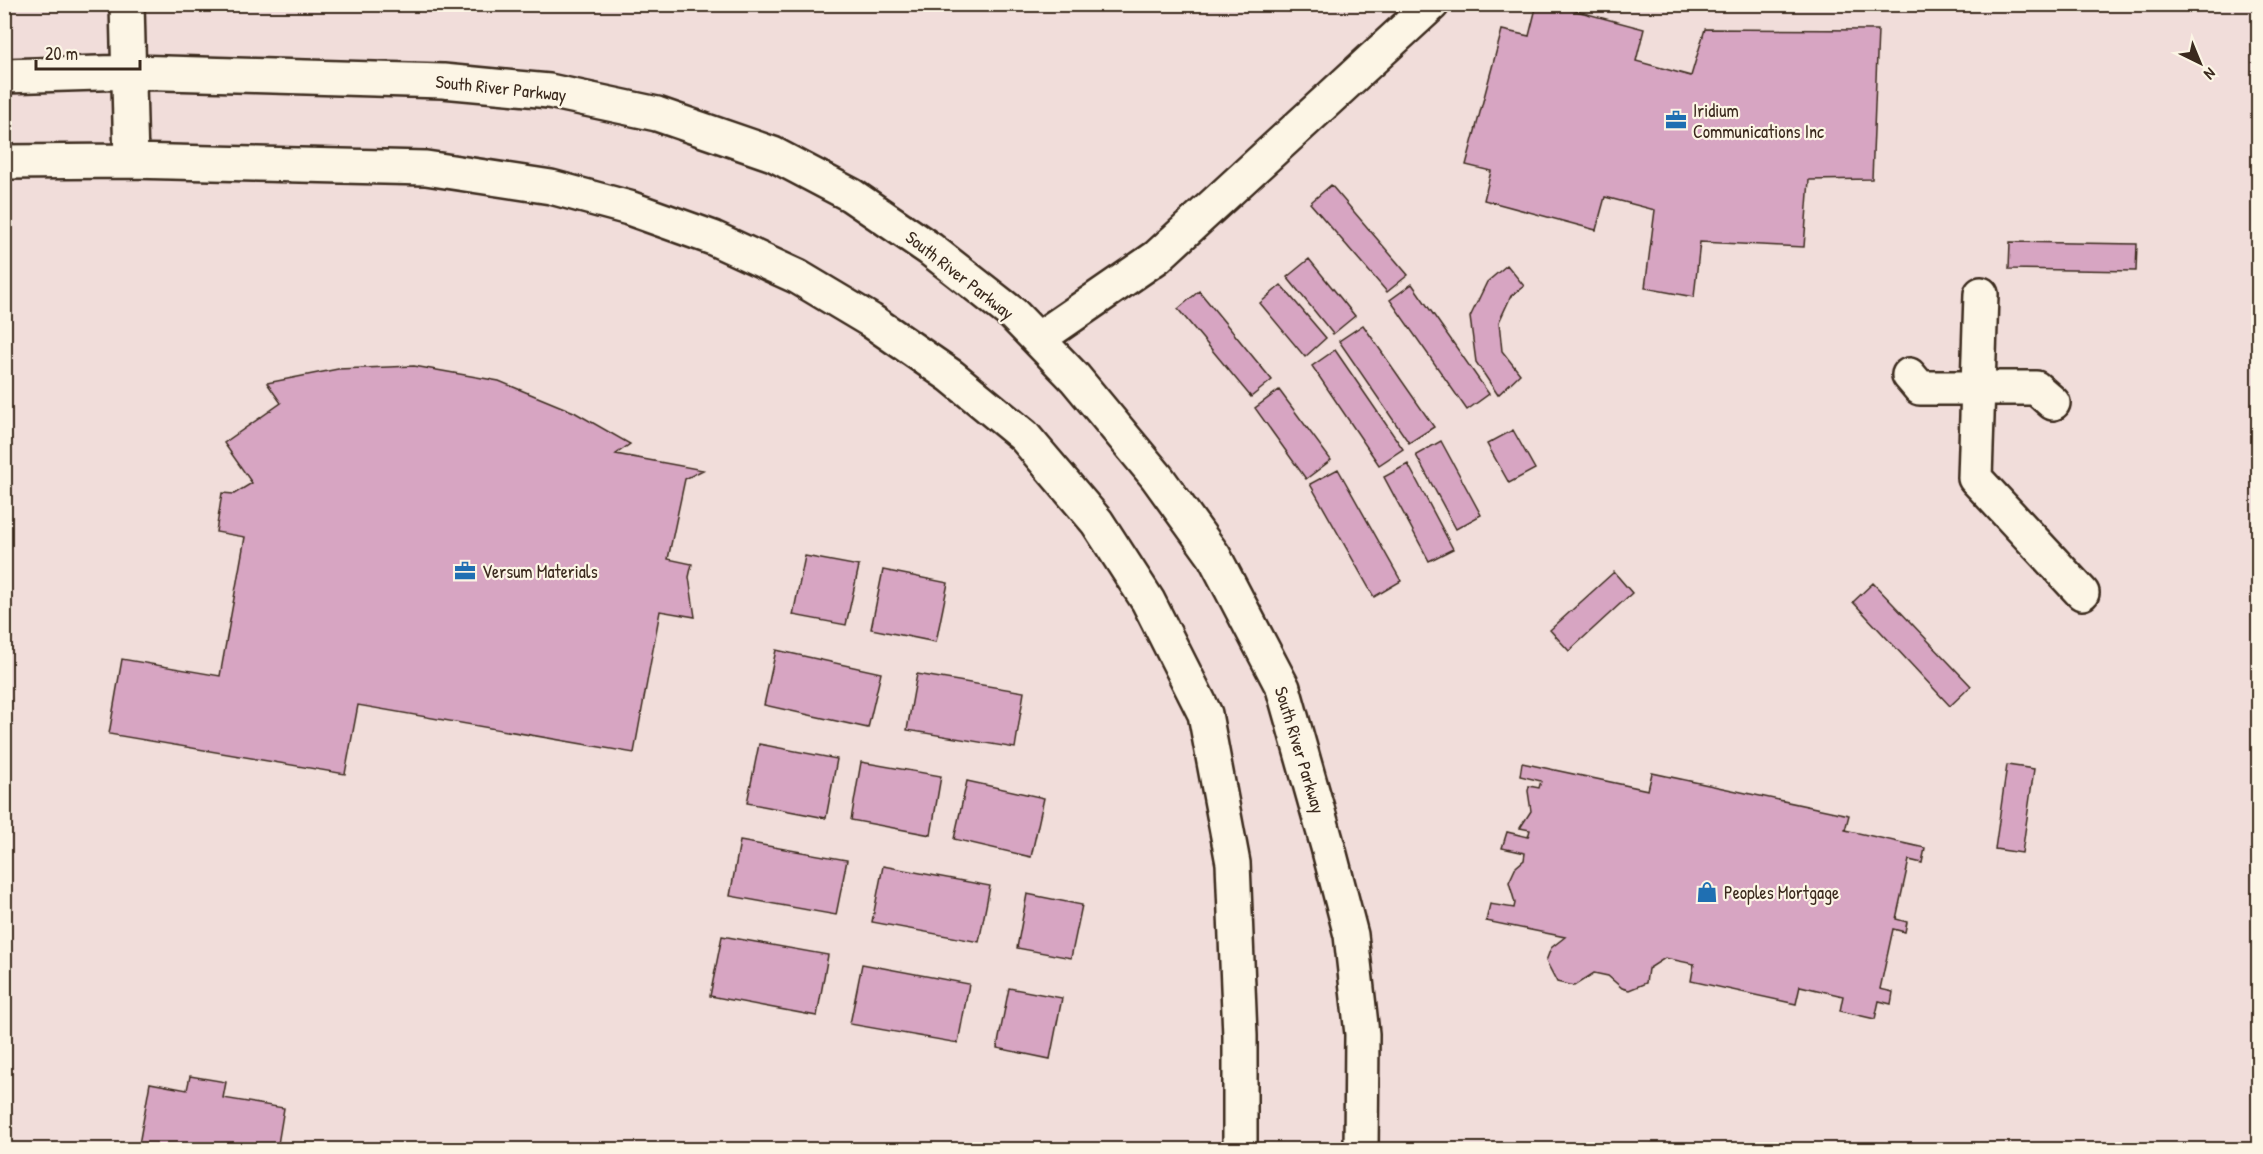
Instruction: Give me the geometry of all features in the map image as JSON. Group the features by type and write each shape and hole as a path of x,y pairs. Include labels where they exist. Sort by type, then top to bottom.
{"street":[{"path":"127,4 131,161"},
{"path":"1038,339 1157,257 1432,4"},
{"name":"South River Parkway","path":"4,76 130,72 443,81 549,91 657,114 773,154 851,195 939,256 1013,314 1075,378 1157,477 1214,556 1283,688 1351,935 1362,1034 1361,1149"},
{"path":"4,162 131,161 426,168 552,187 628,208 713,238 807,282 870,320 951,376 1024,436 1097,522 1148,601 1205,714 1233,863 1240,1036 1240,1149"},
{"path":"1981,294 1975,478 2082,593"},
{"path":"1909,375 1920,388 2036,388 2053,403"}],"shaded area":[{"path":"5,5 2258,5 2258,1149 5,1149"}],"building":[{"name":"Iridium Communications Inc","path":"1537,4 1550,4 1644,29 1636,61 1691,76 1705,29 1878,30 1872,179 1809,180 1804,247 1700,242 1694,297 1645,288 1655,210 1605,197 1596,230 1484,200 1491,171 1466,165 1502,30 1529,36"},
{"path":"1331,185 1408,275 1387,292 1310,203"},
{"path":"2010,242 2137,244 2136,271 2009,269"},
{"path":"1309,259 1355,316 1333,334 1287,277"},
{"path":"1507,265 1524,286 1511,296 1499,322 1502,351 1520,374 1498,395 1476,362 1470,317 1487,282"},
{"path":"1412,284 1489,394 1467,410 1390,300"},
{"path":"1281,285 1326,338 1305,357 1260,303"},
{"path":"1199,291 1272,380 1251,397 1178,309"},
{"path":"1363,325 1434,427 1409,443 1339,341"},
{"path":"1335,350 1403,449 1379,465 1312,366"},
{"name":"Versum Materials","path":"414,366 499,381 574,412 630,444 616,454 703,470 685,479 668,559 692,564 689,577 695,617 660,611 634,753 358,705 345,774 109,734 122,659 220,676 245,537 216,532 222,493 234,494 252,483 224,443 281,403 267,383 338,369"},
{"path":"1279,390 1331,460 1306,479 1255,408"},
{"path":"1513,430 1535,469 1509,483 1487,444"},
{"path":"1441,441 1481,515 1456,529 1416,455"},
{"path":"1408,464 1453,549 1429,561 1384,477"},
{"path":"1338,469 1401,581 1374,597 1310,484"},
{"path":"805,556 859,566 846,625 793,615"},
{"path":"883,570 948,583 936,642 871,629"},
{"path":"1614,572 1632,593 1569,651 1550,630"},
{"path":"1873,583 1971,686 1950,706 1853,602"},
{"path":"776,650 881,673 868,728 764,705"},
{"path":"917,674 1024,692 1015,748 907,730"},
{"path":"759,744 837,759 826,818 747,803"},
{"path":"861,762 941,776 931,835 851,820"},
{"name":"Peoples Mortgage","path":"1522,763 1648,790 1652,773 1849,815 1845,830 1925,848 1922,863 1909,860 1896,919 1907,922 1905,932 1893,929 1880,989 1893,992 1891,1004 1879,1001 1875,1019 1840,1011 1843,996 1800,986 1796,1004 1691,981 1694,964 1665,958 1648,969 1646,983 1629,990 1622,988 1608,976 1594,973 1574,986 1557,982 1546,961 1551,948 1565,937 1486,921 1490,904 1514,908 1515,903 1509,882 1516,867 1524,860 1525,853 1502,848 1507,832 1528,837 1530,830 1520,828 1531,811 1529,786 1539,788 1541,781 1520,776"},
{"path":"2007,765 2034,769 2022,853 1995,849"},
{"path":"967,781 1044,798 1031,857 954,839"},
{"path":"740,841 847,860 836,915 730,896"},
{"path":"883,866 990,886 979,942 872,922"},
{"path":"1027,894 1082,905 1071,958 1017,948"},
{"path":"722,936 828,955 817,1016 710,996"},
{"path":"862,964 969,984 958,1043 850,1024"},
{"path":"1009,988 1062,998 1050,1059 997,1048"},
{"path":"190,1076 226,1082 223,1098 284,1108 277,1150 138,1150 150,1083 187,1090"}],"place":[{"name":"Iridium Communications Inc","path":"1676,120"},
{"name":"Versum Materials","path":"465,571"},
{"name":"Peoples Mortgage","path":"1707,892"}]}
